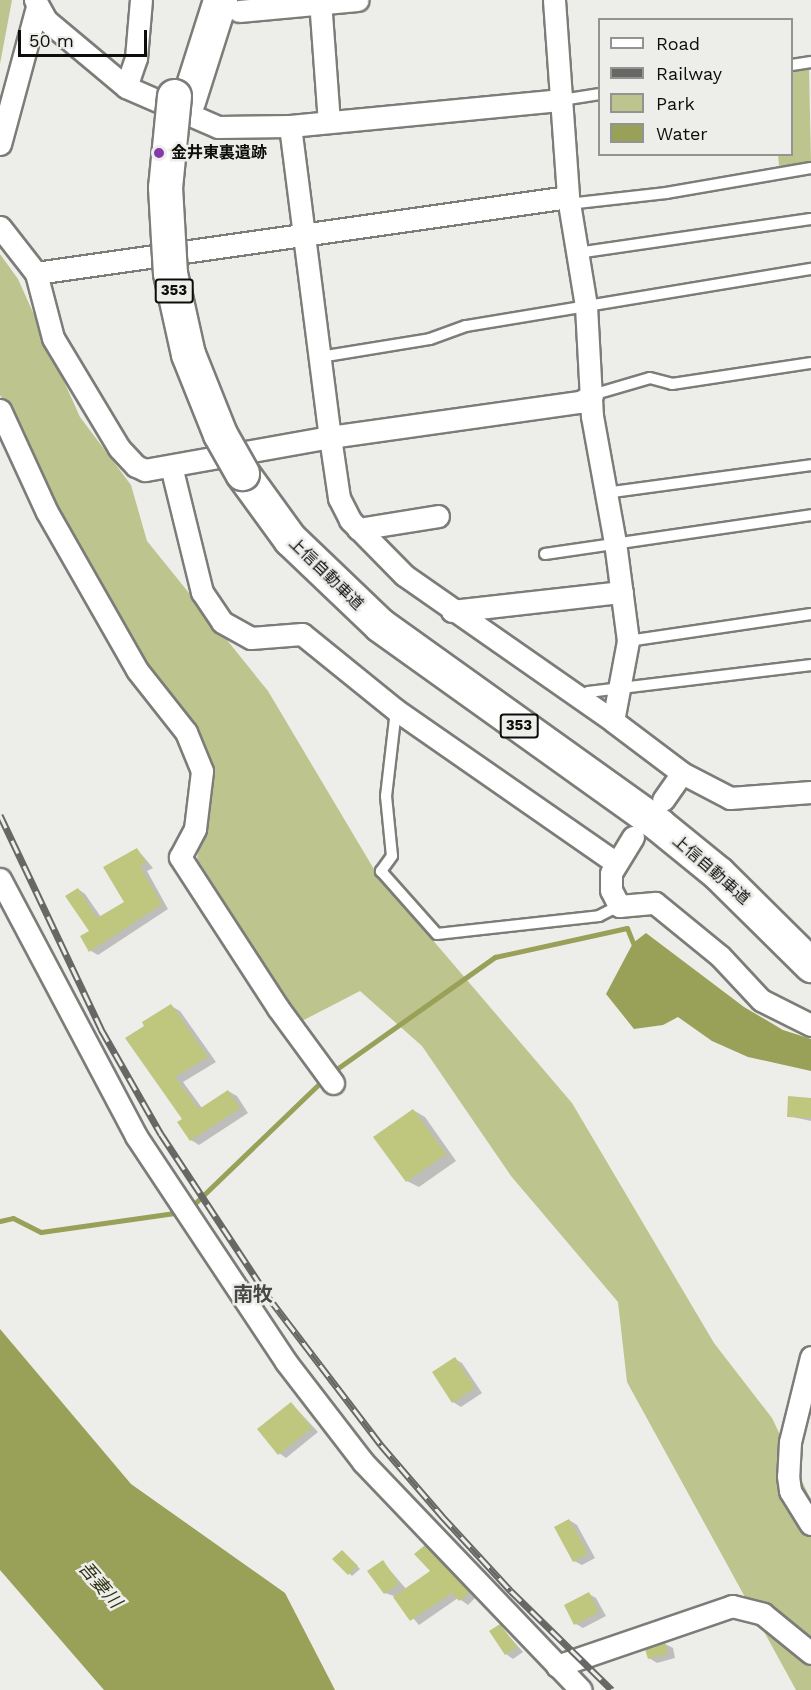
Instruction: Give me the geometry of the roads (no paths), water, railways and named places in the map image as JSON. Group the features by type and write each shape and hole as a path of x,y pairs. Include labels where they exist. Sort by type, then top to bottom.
{"highway":[{"name":"上信自動車道","path":"204,0 181,98 180,190 185,275 198,336 248,468 290,539 380,625 659,825 718,873 811,965"},
{"name":"上信自動車道","path":"181,98 230,6"},
{"name":"上信自動車道","path":"248,468 296,525 371,598 432,648 669,813 811,945"}],"street":[{"path":"126,87 136,58 141,0"},
{"path":"230,6 357,0"},
{"path":"554,0 568,200 586,306 592,416 615,542 628,641 613,721"},
{"path":"320,1 329,122"},
{"path":"36,4 46,20 126,87 218,127 290,126 562,100"},
{"path":"0,144 36,4"},
{"path":"290,126 339,498 358,529 404,576 613,721 682,773 730,798 811,792"},
{"path":"36,273 568,200"},
{"path":"0,227 36,273 53,338 119,448 135,466 145,470 330,437 580,402 592,395"},
{"path":"0,410 52,522 137,670 186,732 202,771 195,829 180,857 327,1075"},
{"path":"171,466 201,592 222,622 251,638 302,634 396,710 615,862"},
{"path":"358,529 438,516"},
{"path":"452,611 622,592"},
{"path":"663,800 682,773"},
{"path":"633,837 615,862 610,883 619,906 655,903 720,956 761,1000 811,1025"},
{"path":"0,879 44,957 97,1068 136,1136 286,1362 363,1461 581,1690"},
{"path":"811,1357 790,1442 788,1476 790,1491 811,1524"},
{"path":"557,1666 732,1606 763,1614 811,1653"}],"lane":[{"path":"793,64 811,62"},
{"path":"562,100 598,94"},
{"path":"568,200 666,193 811,168"},
{"path":"577,253 811,219"},
{"path":"320,357 430,339 466,326 811,269"},
{"path":"592,395 650,378 672,384 811,363"},
{"path":"605,493 811,465"},
{"path":"545,554 811,515"},
{"path":"628,641 811,614"},
{"path":"588,692 811,665"},
{"path":"396,710 386,796 392,856 381,871 437,934 598,916 619,906"}],"water":[{"path":"646,933 744,1007 783,1030 811,1039 811,1071 748,1057 712,1041 678,1017 663,1025 634,1029 606,994 633,943"},
{"name":"吾妻川","path":"0,1329 131,1484 285,1593 335,1690 104,1690 0,1570"}],"waterway":[{"path":"331,1073 495,957 627,928 633,943"},
{"path":"190,1208 324,1079"},
{"path":"0,1221 13,1218 41,1232 182,1212"}],"railway":[{"path":"0,815 101,1029 161,1134 269,1298 381,1445 442,1516 511,1591 612,1690"}],"place":[{"name":"金井東裏遺跡","path":"159,153"}],"district":[{"name":"南牧","path":"253,1294"}]}
